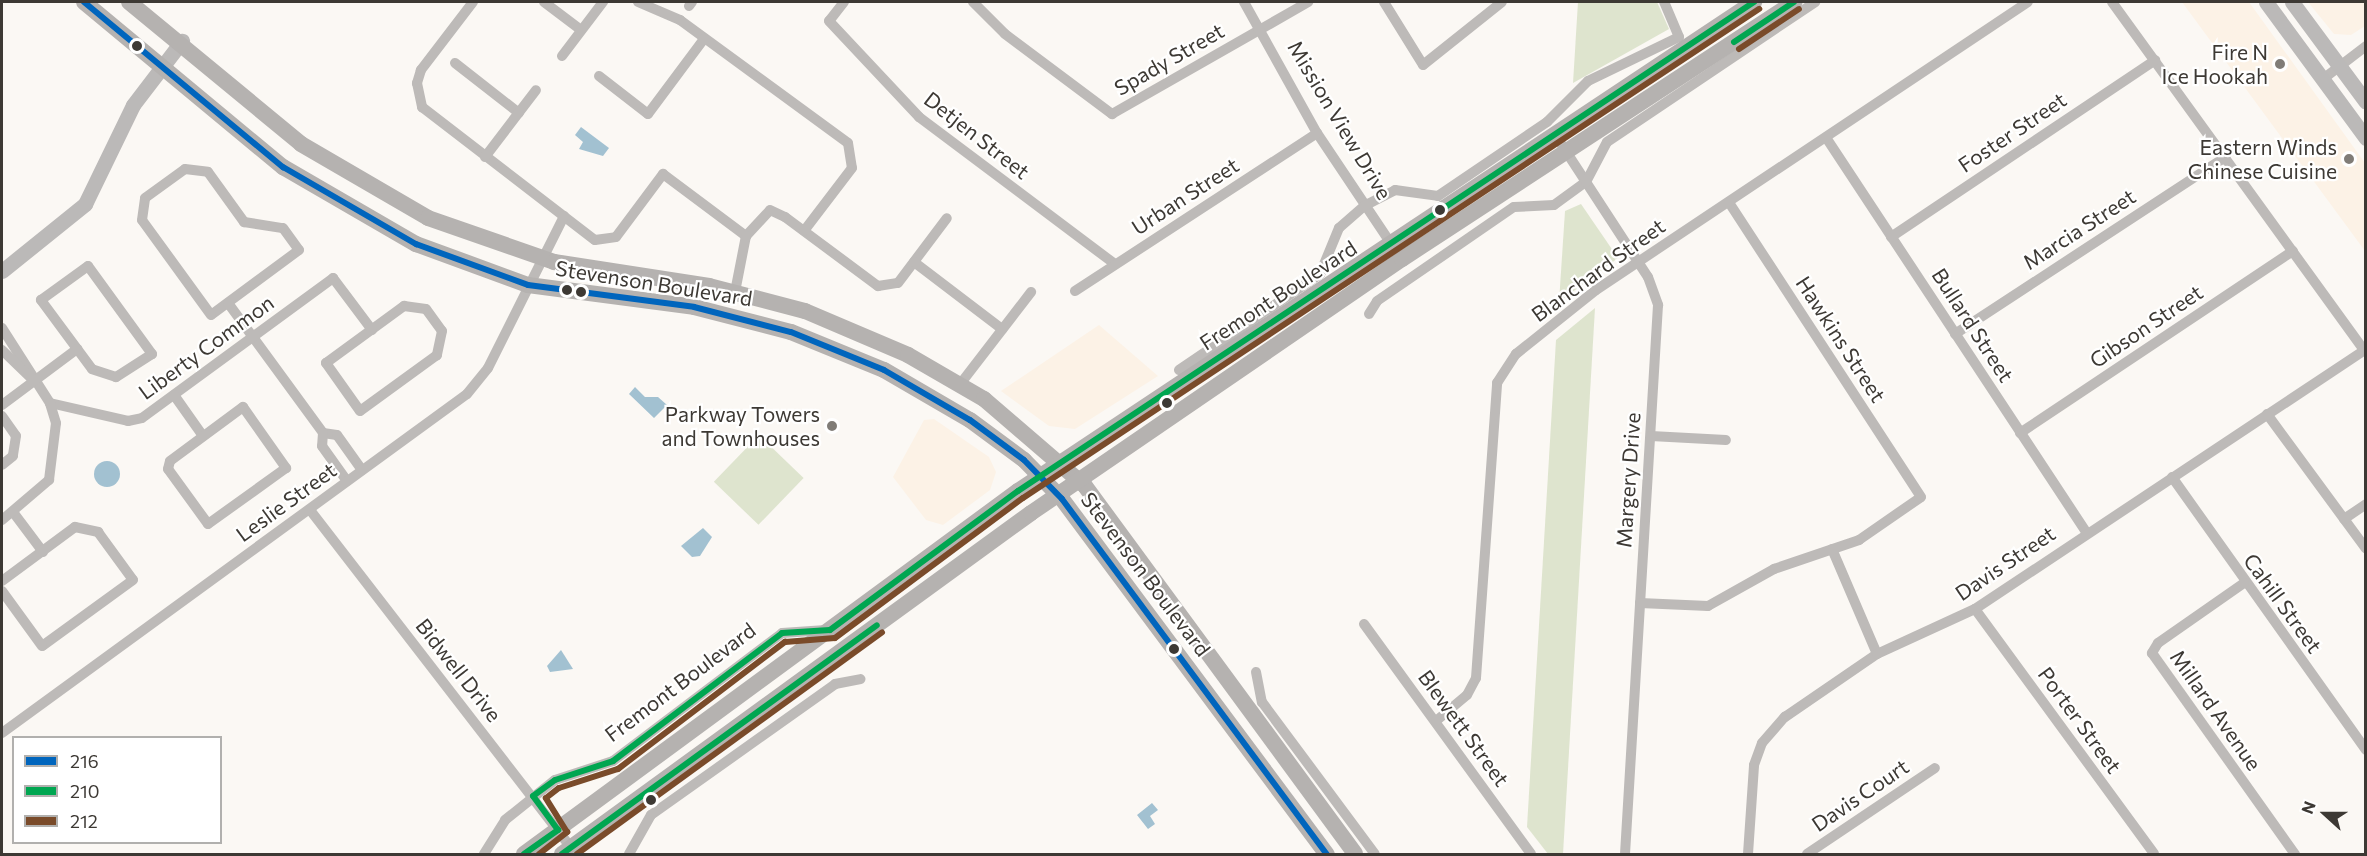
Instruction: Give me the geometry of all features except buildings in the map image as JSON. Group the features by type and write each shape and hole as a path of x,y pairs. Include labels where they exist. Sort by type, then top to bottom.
{"main road":[{"name":"Stevenson Boulevard","path":"84,2 164,64 234,128 325,196 416,244 528,285 716,312 823,343 933,396 1040,476 1058,494 1327,855"},
{"name":"Stevenson Boulevard","path":"129,2 182,42 261,112 340,171 429,218 540,258 735,292 857,331 960,383 1062,462 1080,480 1355,855"},
{"name":"Fremont Boulevard","path":"524,855 1040,476 1392,245 1754,2"},
{"name":"Fremont Boulevard","path":"570,852 1058,494 1402,259 1567,153 1794,2"},
{"name":"Mission View Drive","path":"1392,245 1402,259"}],"street":[{"path":"473,2 417,83 425,111 595,240 616,237 663,174 746,236"},
{"path":"544,2 582,30"},
{"path":"562,56 603,2"},
{"path":"638,2 704,39 848,143 852,168 804,231"},
{"name":"Detjen Street","path":"844,2 829,21 919,117 1115,264"},
{"name":"Spady Street","path":"973,2 1005,34 1112,114 1308,2"},
{"name":"Mission View Drive","path":"1244,2 1317,133 1392,245"},
{"path":"1384,2 1423,65 1502,2"},
{"name":"Fremont Boulevard","path":"1179,370 1320,274 1339,228 1364,206 1395,190 1438,196 1547,122 1588,81 1679,37 1664,2"},
{"path":"1369,314 1377,301 1515,207 1554,205 1586,182 1607,142 1815,2"},
{"name":"Blanchard Street","path":"1436,721 1467,695 1476,678 1497,383 1516,354 1638,262 1827,139 2028,2"},
{"path":"2112,2 2365,350"},
{"path":"2266,2 2366,138"},
{"path":"2292,2 2366,102"},
{"path":"599,76 648,114 704,39"},
{"path":"2,271 85,204 133,105 182,42"},
{"path":"2323,79 2366,46"},
{"name":"Foster Street","path":"1891,237 2155,60"},
{"path":"454,63 519,113"},
{"path":"485,157 536,90"},
{"name":"Urban Street","path":"1075,291 1317,133"},
{"name":"Margery Drive","path":"1556,136 1638,262 1658,305 1625,855"},
{"name":"Bullard Street","path":"1827,139 2086,532"},
{"name":"Marcia Street","path":"1955,334 2225,157"},
{"path":"185,169 208,172 244,222 283,228 299,250 228,303 211,315 142,220 145,198 185,169"},
{"name":"Hawkins Street","path":"1729,202 1921,497 1870,534 1832,549"},
{"path":"735,292 746,236 770,210 804,231 878,286 898,284 947,218"},
{"name":"Leslie Street","path":"2,733 310,510 479,382 540,258 564,216"},
{"name":"Gibson Street","path":"2020,433 2293,251"},
{"path":"914,262 1002,329"},
{"path":"88,266 152,354 124,373 107,376 92,369 77,349 41,300 88,266"},
{"name":"Liberty Common","path":"50,403 128,421 142,418 333,278 372,330"},
{"path":"960,383 1031,291"},
{"path":"228,303 323,433 322,446 347,481"},
{"path":"404,306 426,309 442,331 437,355 360,411 326,363 372,330 404,306"},
{"path":"2,328 50,403 56,423 49,480 2,520"},
{"path":"11,341 2,349 34,381"},
{"path":"2,405 77,349"},
{"name":"Davis Street","path":"1748,855 1754,765 1762,742 1785,717 1877,654 1975,609 2086,532 2365,350"},
{"path":"174,395 203,436"},
{"path":"243,407 286,468 208,524 168,469 170,460 203,436 243,407"},
{"path":"2267,414 2366,549"},
{"path":"2,416 16,436 13,456 2,465"},
{"path":"323,433 337,435 362,470"},
{"path":"1651,436 1726,440"},
{"name":"Cahill Street","path":"2172,477 2244,583 2366,750"},
{"path":"2344,519 2366,504"},
{"name":"Bidwell Drive","path":"310,510 533,796 558,830 570,852"},
{"path":"13,512 43,552"},
{"path":"2,581 75,527 98,532 133,580 42,646 2,591"},
{"path":"1640,603 1708,606 1774,569 1832,549 1877,654"},
{"name":"Millard Avenue","path":"2244,583 2158,643 2152,653 2295,855"},
{"name":"Porter Street","path":"1975,609 2154,855"},
{"name":"Blewett Street","path":"1364,624 1532,855"},
{"name":"Fremont Boulevard","path":"484,855 505,820 555,780 613,761 737,671 782,633 830,630"},
{"path":"1256,672 1262,702 1375,855"},
{"path":"629,855 651,815 835,684 861,679"},
{"name":"Davis Court","path":"1807,855 1935,768"}],"shaded area":[{"path":"2182,2 2249,2 2365,163 2365,251"},
{"path":"2308,2 2365,2 2365,26 2351,35 2334,34"},
{"path":"1099,325 1158,376 1075,429 1049,426 1001,391"},
{"path":"934,419 989,457 996,472 990,490 943,525 926,520 893,477 924,420"}],"green space":[{"path":"1578,2 1657,2 1669,29 1573,83"},
{"path":"1581,204 1618,258 1559,302 1565,211"},
{"path":"1595,308 1563,854 1548,854 1527,827 1556,340"},
{"path":"759,435 804,478 758,525 714,482"}],"water":[{"path":"581,127 609,148 603,156 579,149 583,142 575,135"},
{"path":"635,387 645,397 658,397 667,405 654,418 629,394"},
{"path":"107,461 117,464 120,474 117,484 107,487 97,484 94,474 97,464"},
{"path":"703,528 712,537 700,556 692,557 681,546"},
{"path":"561,650 573,669 550,672 547,666"},
{"path":"1152,803 1158,810 1150,816 1155,824 1148,829 1137,815"}],"transit line":[{"name":"216","path":"84,2 283,167 416,244 528,285 694,307 791,332 884,370 970,420 1024,460 1062,499 1327,854"},
{"name":"210","path":"524,854 558,830 533,796 555,780 613,761 782,633 830,630 1018,491 1754,2"},
{"name":"210","path":"1734,42 1794,2"},
{"name":"212","path":"539,854 567,832 546,798 559,788 618,769 785,642 835,638 1023,498 1759,9"},
{"name":"212","path":"1739,49 1799,9"},
{"name":"210","path":"562,854 877,625"},
{"name":"212","path":"577,854 882,632"}],"place":[{"name":"Fire N Ice Hookah","path":"2280,64"},
{"name":"Eastern Winds Chinese Cuisine","path":"2349,159"},
{"name":"Parkway Towers and Townhouses","path":"832,426"}]}
